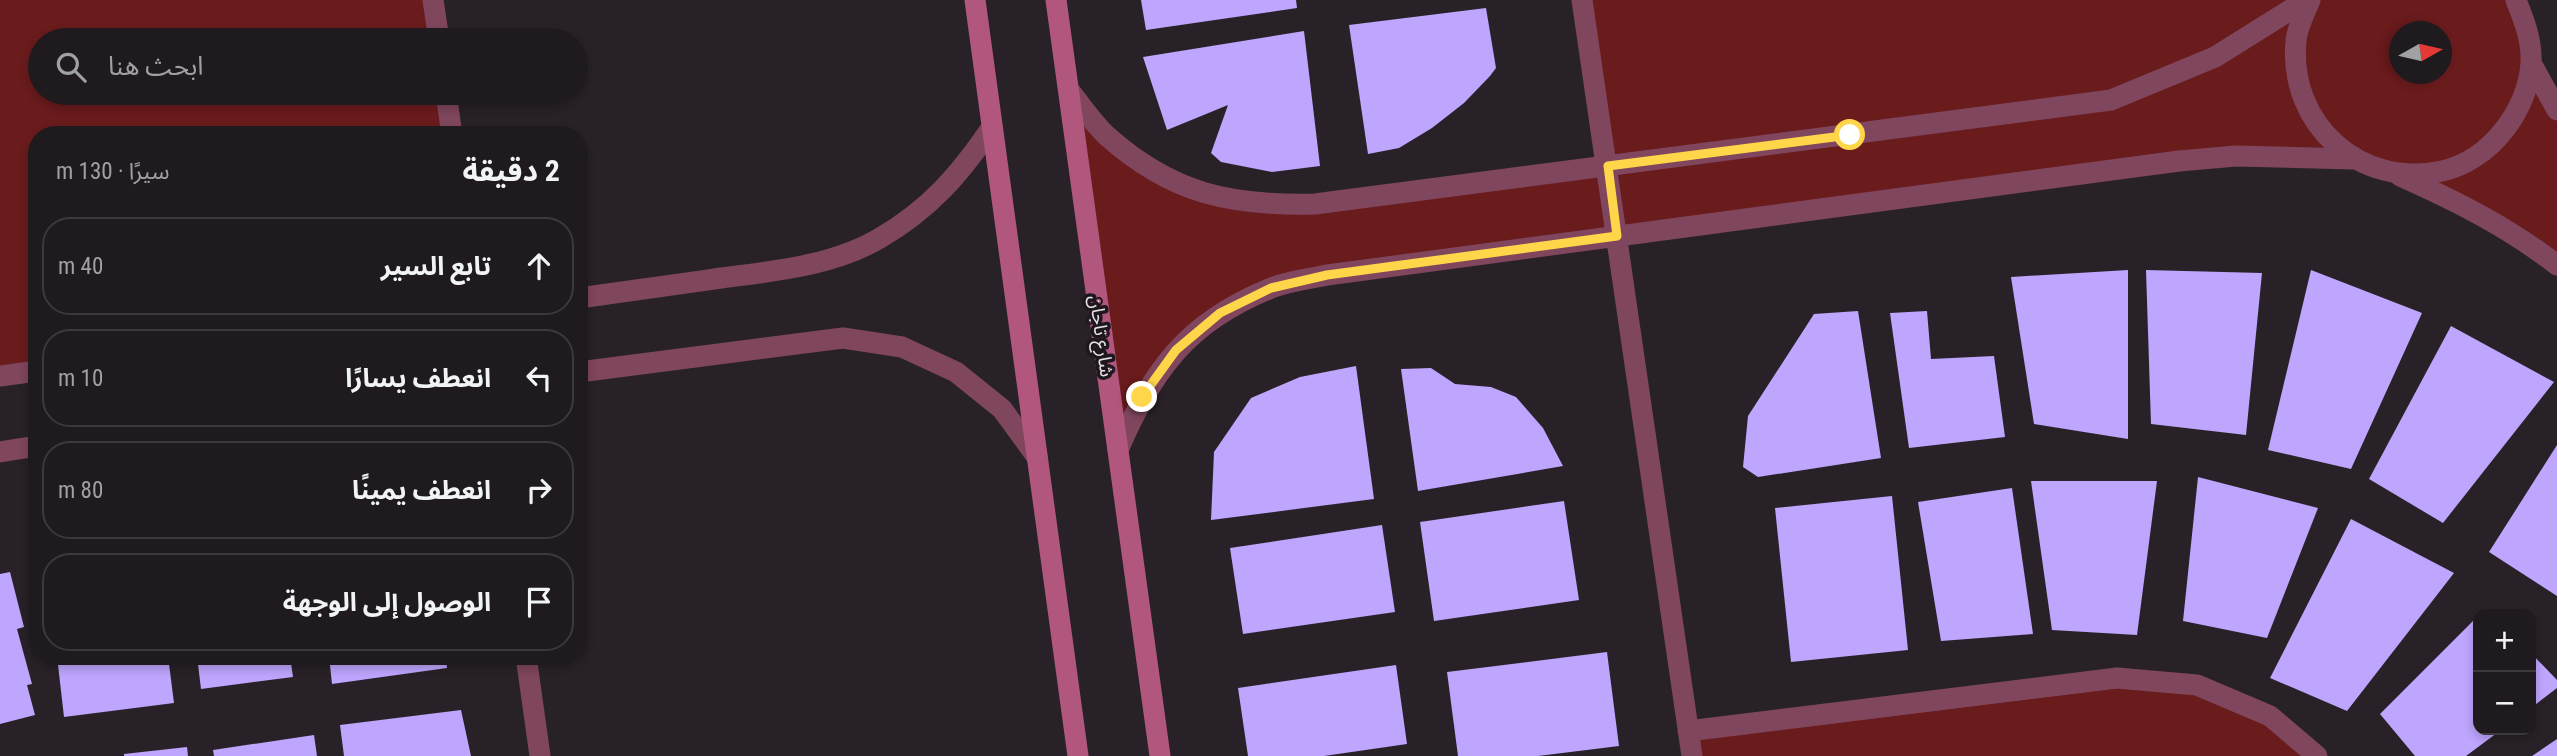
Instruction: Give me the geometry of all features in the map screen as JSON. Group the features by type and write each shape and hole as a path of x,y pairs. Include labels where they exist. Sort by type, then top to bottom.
{"street":[{"path":"433,0 437,28"},
{"path":"975,0 1078,756"},
{"name":"شارع تاجان","path":"1056,0 1160,756"},
{"path":"1582,0 1692,756"},
{"path":"1069,90 1105,135 1150,170 1202,194 1258,205 1315,204 2111,100 2164,81 2215,57 2308,0"},
{"path":"2308,0 2296,39 2298,86 2318,128 2352,159"},
{"path":"2395,174 2444,171 2488,149 2518,110 2531,63 2528,28 2516,0"},
{"path":"2531,63 2557,110"},
{"path":"448,105 451,126"},
{"path":"588,297 776,271 828,260 878,240 923,210 962,172 992,127"},
{"path":"1118,450 1142,397 1176,350 1220,313 1271,288 1327,275 2179,161 2294,155 2352,159 2395,174 2463,204 2527,242 2557,265"},
{"path":"588,371 844,338 902,347 956,372 1002,409 1037,457"},
{"path":"0,376 28,372"},
{"path":"0,452 28,447"},
{"path":"527,665 540,756"},
{"path":"1688,731 2117,678 2196,685 2270,716 2318,756"}],"shaded area":[{"path":"0,0 433,0 437,28 28,28 28,105 448,105 451,126 28,126 28,372 0,376"},
{"path":"1582,0 2516,0 2557,110 2557,265 2395,174 2294,155 1271,288 1176,350 1118,450 1069,90 1151,170 1258,205 1607,166"},
{"path":"2117,678 2197,685 2270,716 2317,756 1692,756 1688,731"}],"building":[{"path":"1141,0 1296,0 1297,8 1146,30"},
{"path":"1486,8 1496,68 1490,76 1464,103 1432,128 1399,148 1368,154 1349,25"},
{"path":"1304,31 1320,166 1272,172 1221,162 1211,153 1228,105 1167,130 1143,57"},
{"path":"2128,270 2128,439 2034,424 2011,277"},
{"path":"2146,270 2262,273 2246,435 2151,424"},
{"path":"2311,270 2422,313 2351,469 2268,450"},
{"path":"1858,311 1881,458 1758,477 1743,467 1748,416 1814,314"},
{"path":"1927,311 1931,359 1994,356 2005,437 1909,448 1890,313"},
{"path":"2451,326 2554,382 2443,523 2369,479"},
{"path":"1356,366 1374,499 1211,520 1214,452 1251,398 1300,377"},
{"path":"1431,368 1455,384 1491,387 1516,397 1543,428 1563,466 1418,491 1401,369"},
{"path":"2557,445 2557,596 2489,552"},
{"path":"2198,477 2318,508 2267,638 2183,621"},
{"path":"2031,481 2157,481 2137,635 2052,630"},
{"path":"2012,488 2033,634 1941,641 1918,502"},
{"path":"1892,496 1908,650 1791,662 1775,508"},
{"path":"1564,501 1579,600 1434,621 1420,522"},
{"path":"2351,519 2454,573 2347,711 2270,678"},
{"path":"1382,525 1395,612 1243,634 1230,548"},
{"path":"10,572 24,627 17,629 32,684 27,685 35,715 0,724 0,574"},
{"path":"2473,621 2473,735 2494,735 2466,756 2415,756 2380,714"},
{"path":"1607,652 1619,746 1538,756 1458,756 1447,672"},
{"path":"2536,658 2557,680 2557,688 2536,704"},
{"path":"58,665 169,665 174,703 64,717"},
{"path":"198,665 291,665 293,677 201,689"},
{"path":"330,665 447,665 447,668 332,684"},
{"path":"1396,665 1407,744 1324,756 1248,756 1238,688"},
{"path":"461,710 471,756 344,756 340,725"},
{"path":"314,735 317,756 214,756 213,750"},
{"path":"2557,739 2557,756 2532,756"},
{"path":"187,747 188,756 124,756 124,754"}],"route":[{"path":"1142,397 1176,350 1220,313 1271,288 1327,275 1617,236 1608,166 1850,135"}]}
